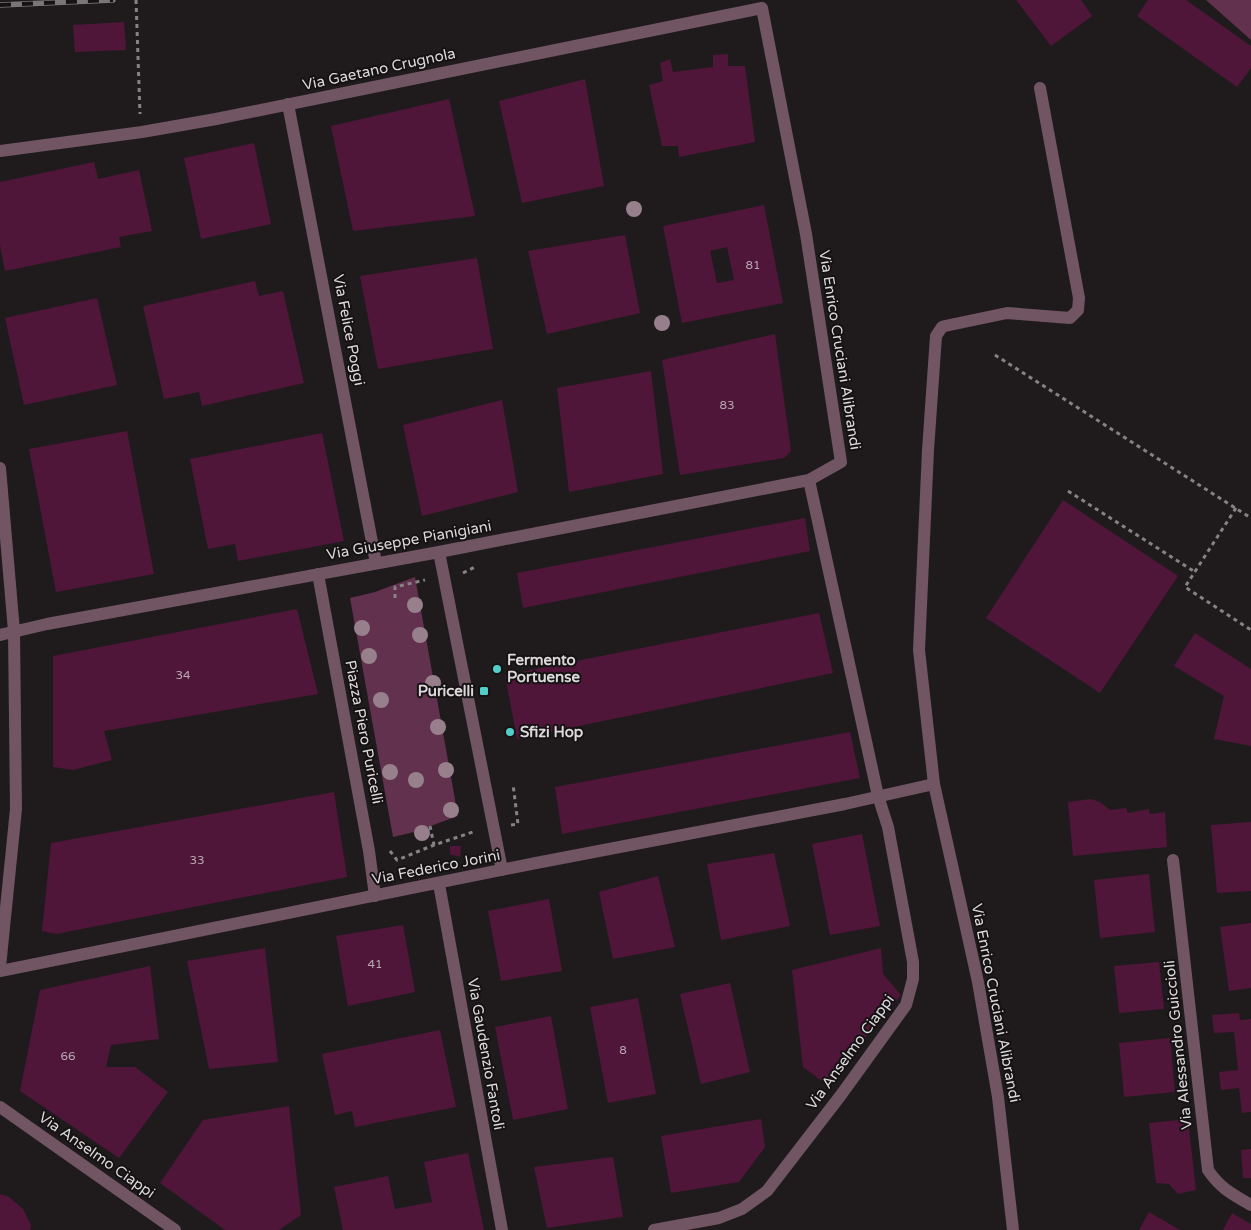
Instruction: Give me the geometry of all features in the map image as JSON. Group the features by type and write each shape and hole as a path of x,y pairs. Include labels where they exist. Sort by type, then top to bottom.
{"street":[{"name":"Via Gaetano Crugnola","path":"0,151 142,132 762,8"},
{"name":"Via Enrico Cruciani Alibrandi","path":"762,8 806,234 841,462 809,480"},
{"name":"Via Enrico Cruciani Alibrandi","path":"1013,1230 998,1097 978,982 934,784 919,650 928,450 936,336 942,327 945,326 1008,313 1070,318 1078,310 1079,298 1040,88"},
{"name":"Via Felice Poggi","path":"288,104 376,563"},
{"path":"0,468 14,631 16,809 0,969"},
{"name":"Via Giuseppe Pianigiani","path":"0,635 809,480"},
{"path":"809,480 878,796 934,784"},
{"path":"439,552 502,870"},
{"name":"Piazza Piero Puricelli","path":"318,574 369,851 375,896"},
{"name":"Via Federico Jorini","path":"0,969 878,796"},
{"name":"Via Anselmo Ciappi","path":"654,1230 707,1221 731,1214 750,1205 767,1191 841,1095 906,1005 913,979 913,962 889,832 878,796"},
{"name":"Via Alessandro Guiccioli","path":"1173,860 1208,1170 1216,1182 1231,1194 1251,1204"},
{"name":"Via Gaudenzio Fantoli","path":"439,884 502,1230"},
{"name":"Via Anselmo Ciappi","path":"0,1107 175,1230"}],"path":[{"path":"136,0 141,121"},
{"path":"995,354 1251,518"},
{"path":"1068,491 1195,572"},
{"path":"1236,508 1185,587 1251,630"}],"shaded area":[{"path":"1206,0 1251,0 1251,40"},
{"path":"415,577 458,816 414,832 393,837 350,598 375,592"}],"building":[{"path":"1016,0 1081,0 1092,16 1051,46"},
{"path":"1148,0 1186,0 1251,46 1251,68 1237,87 1137,16"},
{"path":"124,22 126,50 75,52 73,25"},
{"path":"728,54 728,66 745,66 755,142 679,157 678,146 662,146 649,85 663,81 660,63 670,59 673,72 713,67 713,55"},
{"path":"585,79 604,186 522,203 499,101"},
{"path":"449,99 475,216 353,231 331,126"},
{"path":"254,143 271,224 201,239 184,158"},
{"path":"94,162 98,179 139,170 152,231 119,237 121,247 5,271 0,245 0,182"},
{"path":"764,205 783,303 682,323 663,226","holes":["727,247 734,280 717,283 710,251"]},
{"path":"625,235 640,313 547,334 528,251"},
{"path":"477,258 493,349 378,369 360,276"},
{"path":"255,281 259,296 283,291 304,383 202,406 199,392 164,399 143,306"},
{"path":"97,298 117,385 24,405 5,318"},
{"path":"775,334 791,451 784,458 680,475 662,360"},
{"path":"651,371 663,474 569,492 557,388"},
{"path":"502,400 518,492 422,516 403,425"},
{"path":"127,431 154,574 56,592 29,449"},
{"path":"322,433 344,541 238,561 235,544 208,549 190,459"},
{"path":"1063,500 1178,576 1100,693 986,618"},
{"path":"805,518 810,551 523,608 517,573"},
{"path":"297,609 318,694 104,731 112,760 73,770 53,767 53,656"},
{"path":"819,613 833,673 517,739 505,675"},
{"path":"1195,633 1251,669 1251,746 1214,739 1224,696 1174,666"},
{"path":"850,732 860,778 562,834 555,787"},
{"path":"334,792 347,877 56,934 42,931 51,843"},
{"path":"1091,799 1100,802 1110,810 1126,808 1128,813 1149,809 1150,814 1165,812 1167,847 1073,856 1068,802"},
{"path":"1251,822 1251,891 1217,893 1211,825"},
{"path":"862,834 880,926 830,935 812,844"},
{"path":"450,846 461,846 460,857 450,854"},
{"path":"774,853 790,926 721,940 707,864"},
{"path":"1149,874 1155,932 1100,938 1094,880"},
{"path":"658,876 675,947 613,959 599,892"},
{"path":"549,899 562,971 501,981 488,911"},
{"path":"1251,923 1251,988 1229,991 1220,927"},
{"path":"403,925 415,992 348,1006 336,936"},
{"path":"265,948 278,1062 209,1069 187,961"},
{"path":"881,948 883,974 901,995 826,1084 803,1067 792,970"},
{"path":"1159,962 1164,1009 1119,1013 1114,966"},
{"path":"150,966 159,1039 111,1045 106,1067 135,1067 168,1092 119,1158 20,1091 40,990"},
{"path":"730,983 750,1072 701,1084 680,994"},
{"path":"638,998 656,1094 608,1103 590,1007"},
{"path":"1239,1013 1240,1020 1251,1019 1251,1112 1242,1113 1239,1088 1221,1090 1219,1072 1238,1070 1234,1032 1214,1033 1212,1015"},
{"path":"551,1016 568,1109 513,1120 495,1027"},
{"path":"440,1030 456,1107 355,1127 352,1111 335,1115 322,1054"},
{"path":"1170,1038 1175,1092 1124,1097 1119,1043"},
{"path":"289,1106 301,1215 279,1230 225,1230 160,1183 203,1120"},
{"path":"761,1119 765,1147 739,1182 671,1193 661,1136"},
{"path":"1188,1119 1196,1190 1178,1194 1169,1184 1156,1183 1149,1123"},
{"path":"1251,1149 1251,1178 1243,1178 1241,1150"},
{"path":"468,1153 484,1230 343,1230 334,1187 388,1176 395,1209 432,1202 424,1162"},
{"path":"613,1157 623,1217 547,1228 534,1167"},
{"path":"0,1194 9,1197 23,1209 31,1225 30,1230 0,1230"},
{"path":"1149,1212 1180,1230 1139,1230"},
{"path":"1232,1213 1251,1224 1251,1230 1223,1230"}],"railway":[{"path":"0,5 113,0"}],"place":[{"name":"Fermento Portuense","path":"497,669"},
{"name":"Puricelli","path":"484,691"},
{"name":"Sfizi Hop","path":"510,732"}]}
